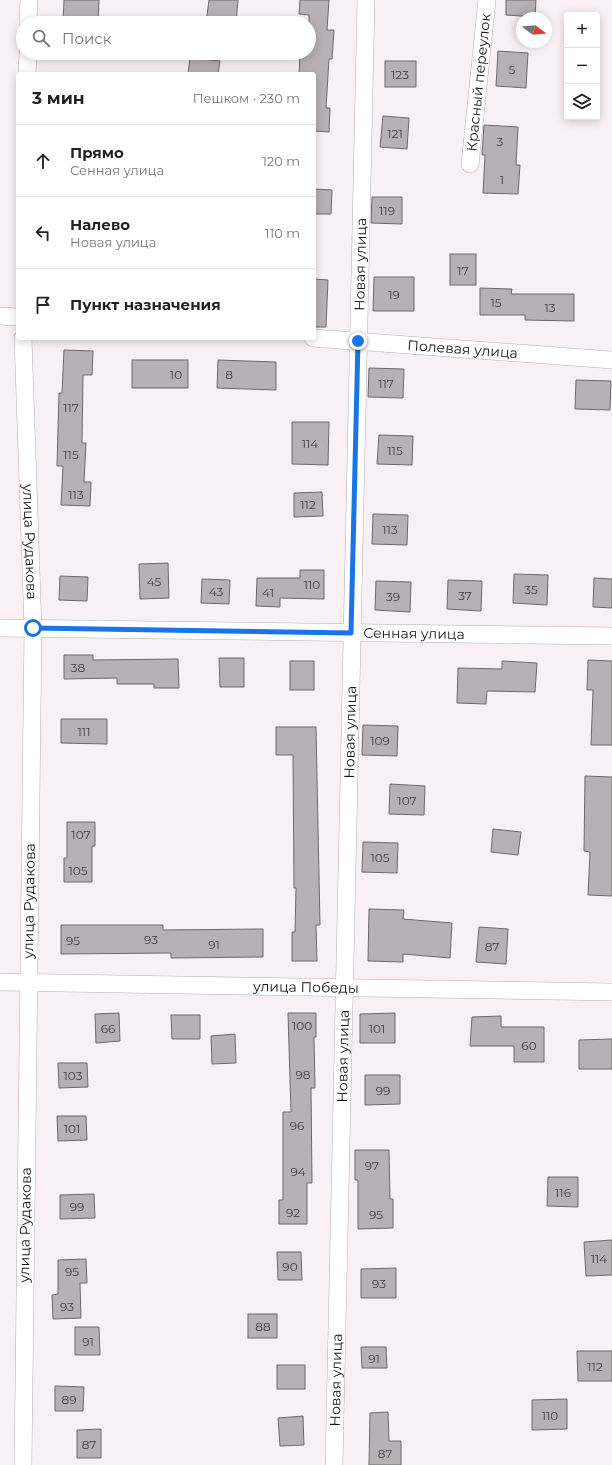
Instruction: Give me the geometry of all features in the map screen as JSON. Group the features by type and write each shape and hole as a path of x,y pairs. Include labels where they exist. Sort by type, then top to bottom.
{"street":[{"path":"28,16 29,0"},
{"name":"Новая улица","path":"334,1465 343,988 366,0"},
{"name":"Красный переулок","path":"470,164 487,0"},
{"path":"27,72 28,60"},
{"path":"0,316 16,317"},
{"name":"Полевая улица","path":"316,338 612,360"},
{"name":"улица Рудакова","path":"23,340 33,628 23,1465"},
{"name":"Сенная улица","path":"0,628 612,636"},
{"name":"улица Победы","path":"0,982 612,992"}],"building":[{"path":"64,0 99,0 98,16 63,16"},
{"path":"209,0 238,0 237,16 207,16"},
{"path":"300,0 329,0 327,30 334,30 332,59 329,59 326,108 330,108 329,132 316,131 316,72 299,72 300,60 316,60 316,16 299,14"},
{"path":"506,0 536,0 535,12 516,12 516,16 506,15"},
{"path":"498,51 528,53 526,88 496,86"},
{"path":"190,60 220,61 218,72 188,72"},
{"path":"385,61 416,61 416,87 385,87"},
{"path":"383,116 409,118 407,149 380,147"},
{"path":"484,125 518,127 516,165 520,165 518,194 483,193 485,155 482,155"},
{"path":"316,189 332,190 331,214 316,214"},
{"path":"372,197 402,197 402,224 371,223"},
{"path":"450,254 476,254 476,285 450,285"},
{"path":"374,277 414,277 414,311 373,311"},
{"path":"316,279 328,280 326,327 316,327"},
{"path":"480,288 512,289 511,294 574,294 574,321 525,320 525,315 480,315"},
{"path":"64,350 93,351 92,375 83,375 82,443 86,443 84,482 91,482 90,506 61,505 63,466 57,466 59,393 62,393"},
{"path":"132,360 188,360 188,388 132,388"},
{"path":"218,360 276,362 276,390 217,388"},
{"path":"369,368 404,369 403,398 368,397"},
{"path":"576,380 611,381 610,410 575,409"},
{"path":"292,422 329,422 328,465 292,464"},
{"path":"379,435 413,436 412,465 377,464"},
{"path":"322,492 323,516 294,517 294,493"},
{"path":"373,514 408,515 407,545 372,544"},
{"path":"168,563 169,598 140,599 139,564"},
{"path":"300,570 324,570 324,599 280,598 280,607 256,606 257,578 300,578"},
{"path":"514,574 548,575 547,605 513,603"},
{"path":"60,576 88,577 87,601 59,600"},
{"path":"594,578 612,579 612,608 593,607"},
{"path":"202,579 230,580 229,604 201,603"},
{"path":"448,580 482,581 481,611 447,609"},
{"path":"376,581 411,582 410,612 375,610"},
{"path":"64,655 93,655 93,660 178,659 179,688 154,688 154,684 117,684 117,678 64,679"},
{"path":"219,658 244,658 244,687 220,687"},
{"path":"588,660 612,661 612,745 591,745 593,690 587,690"},
{"path":"290,661 314,661 314,690 290,690"},
{"path":"502,661 537,663 535,692 487,691 486,704 457,703 458,668 502,669"},
{"path":"61,719 107,719 107,744 61,743"},
{"path":"363,725 398,726 397,756 362,755"},
{"path":"276,727 316,727 320,925 316,925 317,961 292,961 292,932 295,932 296,888 294,888 293,755 276,755"},
{"path":"585,776 612,777 612,896 588,895 590,852 584,851"},
{"path":"390,784 425,786 424,815 389,814"},
{"path":"67,822 95,822 95,846 92,846 92,882 64,882 64,858 67,858"},
{"path":"493,829 521,832 518,855 491,852"},
{"path":"363,842 398,843 397,873 362,872"},
{"path":"369,909 404,910 403,919 452,923 450,958 403,954 403,962 368,961"},
{"path":"61,925 163,925 163,930 263,929 263,957 171,958 171,953 61,954"},
{"path":"479,927 508,929 506,964 476,962"},
{"path":"119,1013 120,1041 96,1043 95,1014"},
{"path":"288,1013 316,1013 316,1037 314,1037 315,1088 311,1088 312,1183 307,1183 307,1224 279,1224 279,1200 283,1200 283,1112 291,1112"},
{"path":"395,1013 395,1043 360,1043 360,1014"},
{"path":"171,1015 200,1015 200,1039 172,1039"},
{"path":"501,1016 501,1027 544,1027 544,1062 514,1062 514,1046 470,1046 472,1017"},
{"path":"235,1034 236,1063 212,1064 211,1036"},
{"path":"612,1039 612,1069 579,1069 579,1040"},
{"path":"58,1063 87,1063 88,1087 59,1088"},
{"path":"365,1075 400,1075 400,1104 365,1105"},
{"path":"57,1116 86,1116 87,1140 58,1141"},
{"path":"355,1150 389,1150 390,1199 393,1199 393,1228 358,1229 358,1180 355,1180"},
{"path":"548,1177 578,1177 578,1207 547,1206"},
{"path":"94,1194 95,1218 60,1219 60,1195"},
{"path":"612,1240 612,1275 586,1276 584,1242"},
{"path":"277,1252 301,1252 302,1280 278,1280"},
{"path":"86,1259 87,1283 80,1283 81,1318 53,1319 52,1295 58,1294 58,1260"},
{"path":"396,1268 396,1298 361,1298 361,1269"},
{"path":"248,1314 277,1314 277,1338 248,1338"},
{"path":"75,1327 99,1327 100,1355 75,1355"},
{"path":"361,1347 386,1347 387,1368 362,1368"},
{"path":"577,1351 612,1351 612,1381 578,1381"},
{"path":"277,1365 305,1365 305,1389 277,1389"},
{"path":"55,1386 84,1387 83,1411 55,1411"},
{"path":"567,1399 567,1429 532,1430 532,1400"},
{"path":"388,1412 389,1441 401,1441 401,1465 369,1465 370,1413"},
{"path":"303,1416 304,1445 280,1446 278,1418"},
{"path":"101,1429 101,1458 77,1458 77,1430"}],"route":[{"path":"33,628 351,633 358,341"}]}
